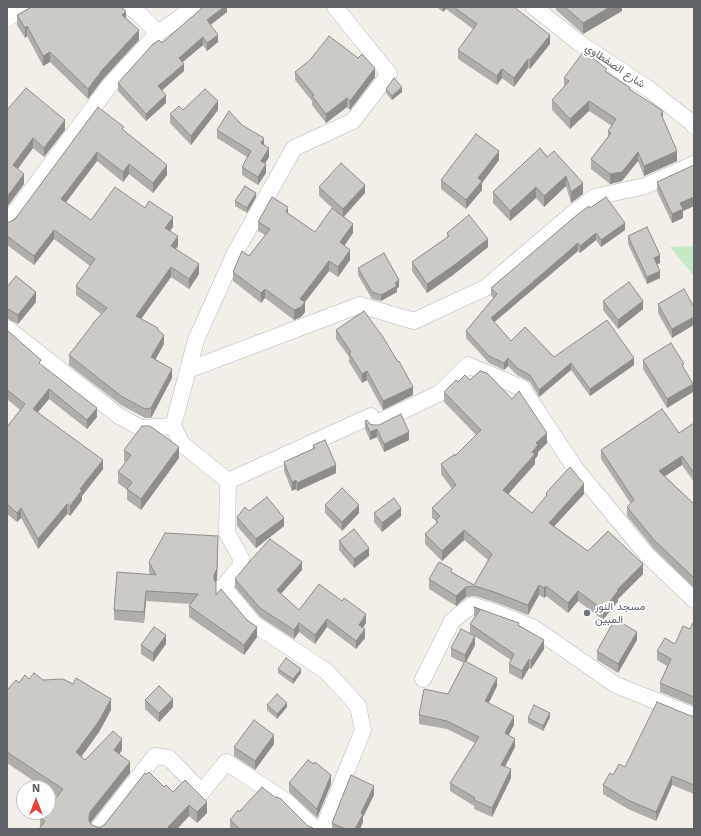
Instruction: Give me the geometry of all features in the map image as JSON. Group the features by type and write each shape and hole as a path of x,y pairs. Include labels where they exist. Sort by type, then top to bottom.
{"street":[{"path":"7,19 23,7"},
{"path":"130,7 158,33"},
{"path":"7,223 110,85 158,33 195,7"},
{"path":"228,481 182,444 173,426 196,340 235,253 294,148 353,121 389,74 335,7"},
{"name":"شارع الصفطاوي","path":"534,7 578,42 650,90 693,124"},
{"path":"188,370 360,305 414,321 485,288 572,214 595,197 645,186 694,164"},
{"path":"7,328 119,416 141,428 173,426"},
{"path":"228,481 371,416 375,424 440,393 468,365 522,388 575,468 647,555 694,600"},
{"path":"228,481 227,533 241,558 240,567 223,587 254,624 326,672 358,706 363,730 323,829"},
{"path":"423,679 452,621 472,606 494,612 534,628 616,685 694,716"},
{"path":"98,829 155,756 169,758 202,792 226,762 287,802 315,829"}],"green space":[{"path":"694,246 694,276 670,247"}],"building":[{"path":"32,7 121,7 126,11 122,15 139,30 103,69 88,89 50,52 43,56 27,26 25,28 17,15"},
{"path":"201,7 224,7 207,20 218,35 207,43 203,37 179,58 184,64 158,86 166,95 146,114 118,83 153,44 159,40 162,43 202,8"},
{"path":"454,7 514,7 550,35 530,60 528,59 514,78 502,69 497,76 458,50 477,24"},
{"path":"565,7 610,7 583,23"},
{"path":"329,36 358,58 362,54 375,68 350,101 347,98 326,114 312,96 314,95 295,72 310,60"},
{"path":"584,51 607,69 605,71 663,111 661,114 677,151 644,166 638,152 622,172 610,174 591,159 611,133 608,131 616,119 589,101 570,119 552,100 569,81 564,78"},
{"path":"394,78 402,87 392,96 386,89"},
{"path":"26,88 65,120 44,148 33,138 13,165 24,174 7,197 7,110"},
{"path":"205,89 218,101 191,136 170,114 179,106 183,110"},
{"path":"98,107 124,127 122,129 167,165 153,183 129,164 123,172 97,152 61,199 91,220 115,187 145,208 149,201 173,217 165,228 178,236 171,246 199,264 189,279 171,267 136,316 158,328 157,329 164,335 151,357 172,369 151,408 145,409 121,396 69,355 93,323 107,308 76,286 95,259 54,230 34,256 7,236 7,222 15,219"},
{"path":"229,111 242,125 264,138 261,143 269,148 261,161 266,164 258,177 242,167 251,151 217,130"},
{"path":"476,134 499,151 478,178 482,181 466,200 441,180"},
{"path":"540,148 547,157 554,151 583,183 571,192 566,176 544,196 536,187 510,211 493,192"},
{"path":"341,163 365,185 343,209 319,187"},
{"path":"694,165 694,197 680,203 683,209 672,214 657,182"},
{"path":"245,186 256,193 247,208 235,201"},
{"path":"272,197 288,207 286,212 315,232 332,208 353,224 340,242 350,250 338,267 329,261 300,299 305,302 301,307 294,310 265,289 261,293 233,272 242,251 249,256 270,229 258,222"},
{"path":"606,197 625,223 601,240 596,233 580,246 578,243 491,318 511,341 525,327 554,357 607,320 634,358 590,389 571,363 539,390 530,375 517,368 508,358 504,363 489,356 466,331 497,294 491,288 578,214"},
{"path":"469,215 488,239 427,284 412,262 449,236 447,233"},
{"path":"647,227 660,255 654,258 660,271 647,277 628,236"},
{"path":"384,253 399,280 395,283 397,286 381,295 372,292 358,268"},
{"path":"16,276 36,292 18,315 7,309 7,287"},
{"path":"629,282 643,301 618,320 603,301"},
{"path":"684,289 694,307 694,317 672,329 658,304"},
{"path":"364,311 383,337 398,362 399,361 413,387 383,401 367,371 362,374 349,353 351,352 336,330"},
{"path":"7,330 41,360 39,363 97,408 87,420 49,389 33,409 103,460 80,489 82,490 70,506 67,504 38,539 21,508 17,513 7,504 7,427 25,404 7,390"},
{"path":"671,343 684,364 682,365 693,384 667,399 643,360"},
{"path":"480,371 487,373 512,399 519,391 547,433 536,443 538,445 532,452 535,454 503,490 532,513 547,495 546,493 570,467 584,484 549,523 588,551 608,531 643,564 617,590 618,591 603,610 578,591 568,603 546,586 544,588 539,585 528,605 475,586 466,587 456,596 429,579 439,562 452,569 451,572 474,585 492,554 464,530 442,551 425,534 438,522 436,520 440,516 432,508 456,485 441,464 455,454 455,456 481,430 444,392 456,380 458,382 465,375 470,380"},
{"path":"662,409 679,433 694,423 694,473 682,456 659,471 694,504 694,578 654,540 627,507 634,500 601,450"},
{"path":"401,414 409,432 384,444 377,429 370,432 365,421 367,420 370,424 379,425"},
{"path":"142,426 150,426 179,447 141,499 127,489 132,482 118,472 131,455 124,450"},
{"path":"325,440 336,465 297,483 296,480 292,482 284,462 315,448 313,445"},
{"path":"342,488 359,505 342,522 325,505"},
{"path":"267,497 284,518 256,539 237,517 245,507 249,511"},
{"path":"394,498 401,508 382,523 374,513"},
{"path":"354,529 369,548 354,559 339,541"},
{"path":"165,533 218,536 217,569 214,575 216,595 221,589 247,620 257,627 244,645 189,606 198,594 146,591 144,612 114,610 117,572 156,575 149,562"},
{"path":"270,539 302,562 277,590 299,610 319,584 342,601 344,598 366,614 359,625 365,629 356,641 327,619 315,635 299,623 294,630 260,608 235,579"},
{"path":"474,607 519,623 518,625 544,640 531,661 529,659 522,671 509,664 514,654 470,624 480,610"},
{"path":"615,619 637,632 618,664 597,651"},
{"path":"694,621 694,697 660,683 671,659 657,651 665,638 675,644 683,626 690,629"},
{"path":"154,627 166,635 153,653 141,645"},
{"path":"461,629 475,636 465,655 451,648"},
{"path":"286,658 301,669 293,679 278,669"},
{"path":"465,661 497,678 485,701 514,716 505,733 515,739 501,765 511,769 492,808 474,800 475,798 450,783 479,737 447,721 419,715 424,689 448,694"},
{"path":"34,673 43,680 63,679 73,684 76,678 111,699 99,721 76,752 85,760 113,731 122,739 114,750 130,762 90,812 89,821 92,825 101,827 105,824 145,773 147,774 149,772 164,787 166,785 173,792 185,780 207,802 197,812 189,805 168,827 170,829 39,829 45,821 43,820 56,820 56,798 63,789 56,784 56,780 49,780 7,752 7,688 8,689 16,680 19,683 25,675 29,679"},
{"path":"159,686 173,699 159,713 145,700"},
{"path":"277,694 287,703 277,714 267,705"},
{"path":"657,702 694,716 694,785 672,776 656,812 628,800 603,785 610,773 613,775 619,764 625,767"},
{"path":"534,705 550,713 543,726 528,718"},
{"path":"254,720 274,735 255,761 234,747"},
{"path":"308,760 314,764 315,762 331,775 317,809 289,783"},
{"path":"351,775 374,786 361,813 363,814 355,829 345,829 332,823"},
{"path":"262,787 276,798 281,799 308,826 313,828 240,829 230,820 238,810 239,812"}],"place":[{"name":"مسجد النور المبين","path":"587,613"}]}
